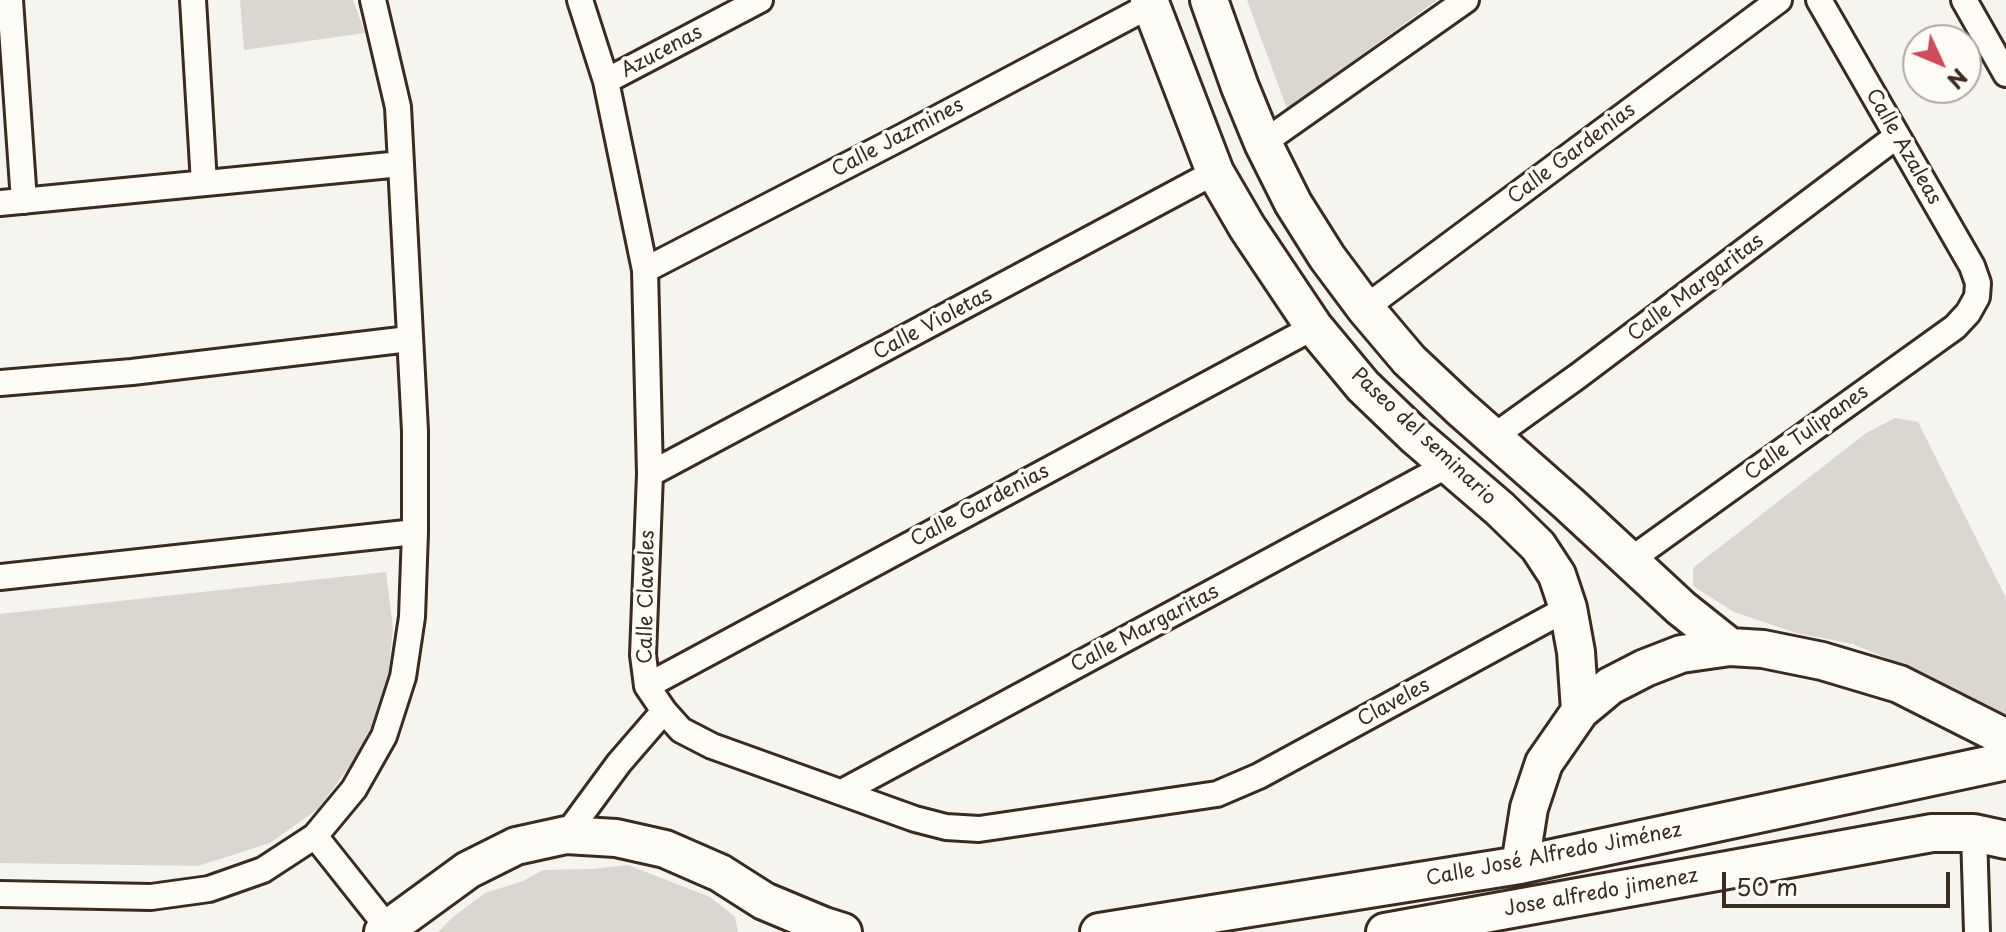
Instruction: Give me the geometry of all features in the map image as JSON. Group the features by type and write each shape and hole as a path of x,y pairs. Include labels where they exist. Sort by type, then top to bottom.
{"street":[{"path":"10,0 12,202 401,164"},
{"path":"193,0 204,183"},
{"path":"0,894 151,897 209,889 263,870 315,836 354,789 384,736 403,677 412,617 415,431 398,107 373,0"},
{"name":"Calle Claveles","path":"580,0 606,81 645,270 650,474 643,655 647,686 664,711 681,730 712,746 915,819 946,827 979,829 1217,794"},
{"name":"Azucenas","path":"606,81 760,0"},
{"path":"1209,0 1263,143 1293,203 1327,257 1365,308 1409,360 1681,608 1730,647"},
{"path":"1215,172 1263,143 1466,0"},
{"name":"Calle Gardenias","path":"1365,308 1779,0"},
{"name":"Calle Azaleas","path":"1819,0 1972,266 1978,283 1977,297"},
{"path":"1964,0 2006,74"},
{"name":"Paseo del seminario","path":"1150,2 1215,172 1247,227 1314,327 1363,386 1538,546 1557,575 1568,608 1576,652 1580,711"},
{"name":"Calle Jazmines","path":"645,270 902,137 1150,2"},
{"name":"Calle Margaritas","path":"1493,437 1897,136"},
{"name":"Calle Violetas","path":"650,474 1215,172"},
{"name":"Calle Tulipanes","path":"1629,561 1955,327 1977,297"},
{"name":"Calle Gardenias","path":"647,686 1314,327"},
{"path":"0,383 132,372 409,339"},
{"path":"1448,465 1493,437"},
{"name":"Calle Margaritas","path":"842,792 1448,465"},
{"path":"0,577 415,532"},
{"name":"Claveles","path":"1217,794 1259,776 1568,608"},
{"path":"1520,865 1529,808 1544,763 1580,711 1610,686 1681,654 1730,647 1763,649 1822,661 1899,684 2006,738"},
{"path":"566,835 619,763 664,711"},
{"name":"Calle José Alfredo Jiménez","path":"1099,932 1520,865 2006,761"},
{"path":"1798,805 1808,856"},
{"name":"Jose alfredo jimenez","path":"1385,932 1932,833 1990,836"},
{"path":"315,836 385,930 468,870 516,846 566,835 616,838 665,849 720,873 765,916 843,932"},
{"path":"1977,932 1990,836"}],"shaded area":[{"path":"240,0 353,0 365,33 244,50"},
{"path":"1247,0 1437,0 1287,109"},
{"path":"1895,418 1918,422 2006,598 2006,721 1924,674 1853,644 1796,633 1734,612 1693,586 1693,568 1866,433"},
{"path":"386,572 393,628 386,697 355,759 318,809 270,843 198,866 0,863 0,614"},
{"path":"628,865 710,897 735,917 738,932 438,932 485,893 523,881 543,870"}]}
